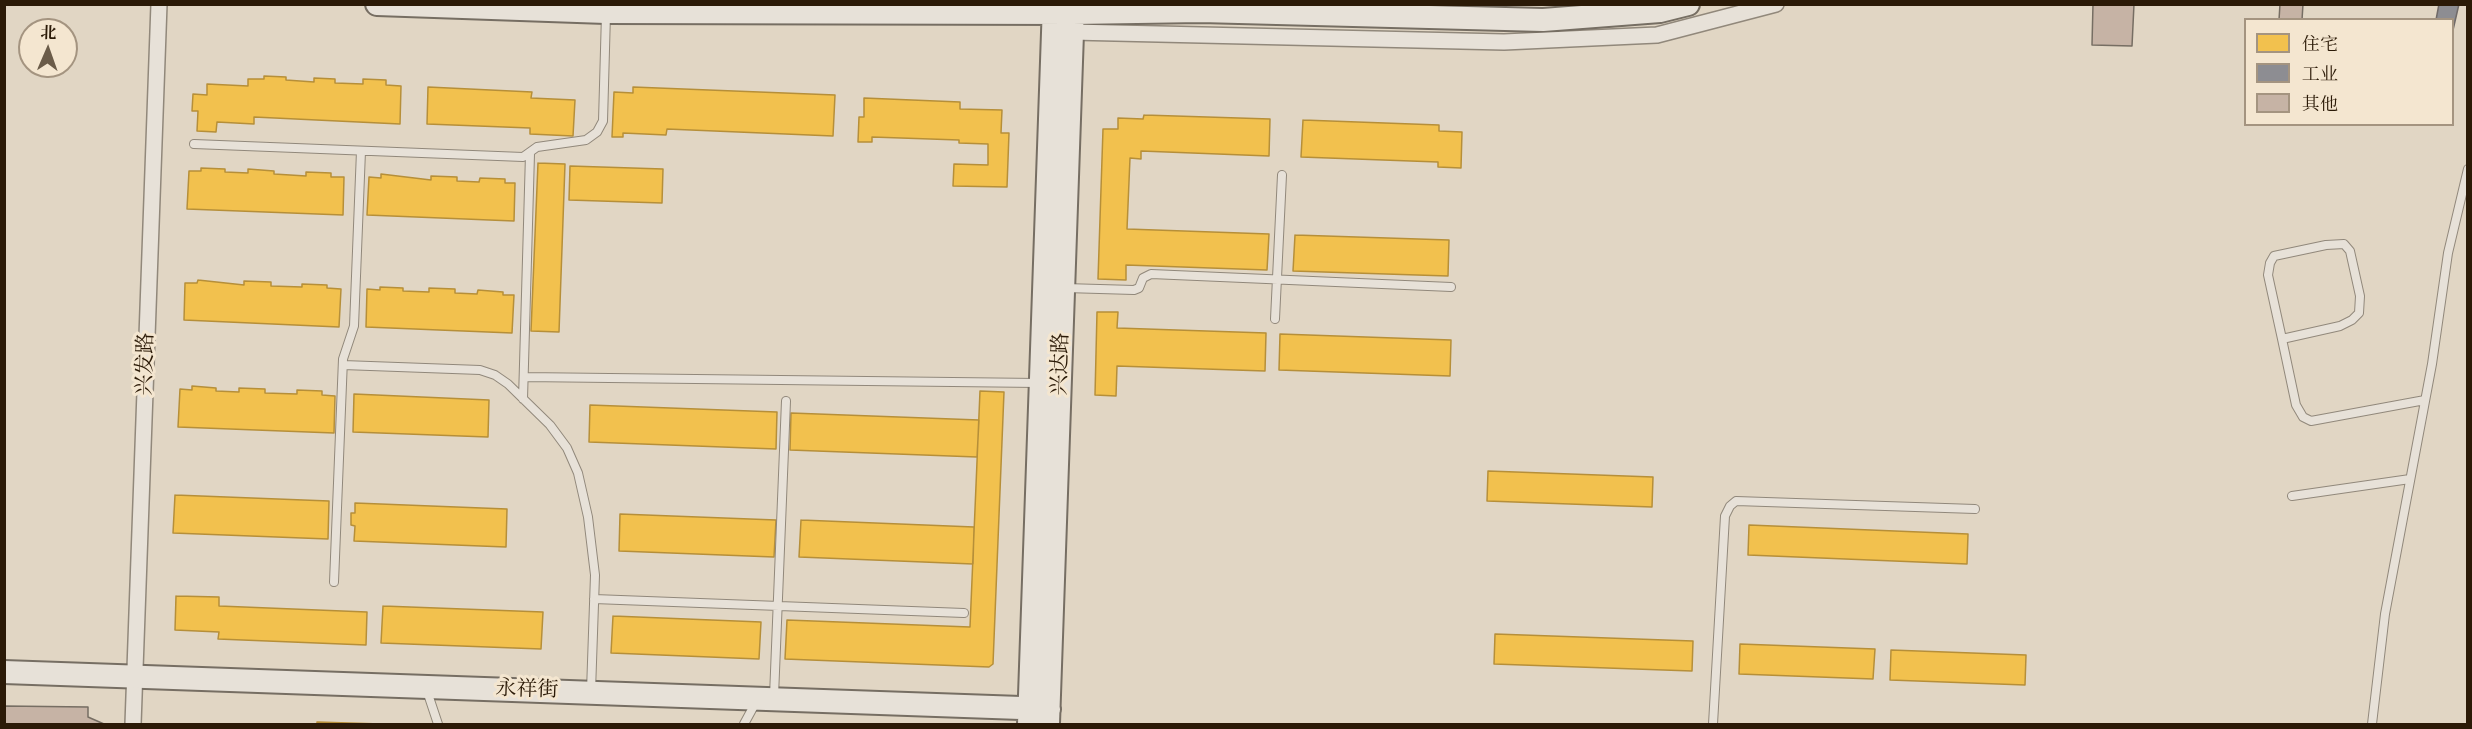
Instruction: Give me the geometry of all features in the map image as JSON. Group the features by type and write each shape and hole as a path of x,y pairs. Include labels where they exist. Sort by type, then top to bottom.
{"main road":[{"path":"377,4 606,12 1201,11 1544,20 1660,11 1688,4"},
{"name":"兴达路","path":"1039,717 1064,288 1065,13"},
{"name":"兴达路","path":"1039,717 1041,383 1065,13"},
{"name":"永祥街","path":"4,672 765,699 1039,717"}],"street":[{"name":"兴发路","path":"133,724 159,4"},
{"path":"1065,13 1504,42 1657,35 1776,4"}],"lane":[{"path":"194,144 523,157 537,147 586,140 597,132 603,121 606,12"},
{"path":"334,582 343,364 354,326 361,151"},
{"path":"523,399 530,154"},
{"path":"2372,724 2385,614 2425,400 2448,253 2468,169"},
{"path":"1275,319 1282,175"},
{"path":"2282,339 2340,326 2352,320 2359,313 2360,296 2350,251 2344,244 2326,245 2274,256 2268,275 2296,405 2303,417 2311,421 2425,400"},
{"path":"1064,288 1134,290 1139,288 1143,278 1151,274 1451,287"},
{"path":"343,364 480,370 495,375 508,384 550,425 567,448 578,473 594,554 591,693"},
{"path":"524,377 1041,383"},
{"path":"744,724 765,699 777,606 786,401"},
{"path":"2292,496 2410,479"},
{"path":"1713,724 1725,516 1730,506 1737,501 1975,509"},
{"path":"594,599 964,614"},
{"path":"425,687 438,724"}],"building: 住宅":[{"path":"264,76 314,82 314,78 335,79 335,83 363,84 363,79 386,80 386,85 401,86 400,124 254,117 254,124 217,122 216,132 197,131 198,111 192,111 193,94 207,95 207,84 248,86 248,79 264,79"},
{"path":"428,87 532,92 531,98 575,100 573,136 530,134 530,128 427,124"},
{"path":"633,87 835,95 833,136 667,129 666,135 623,133 623,137 612,137 614,92 633,93"},
{"path":"864,98 960,102 960,109 1002,110 1001,133 1009,133 1007,187 953,186 954,164 988,165 988,144 959,143 959,140 872,137 872,142 858,142 859,117 864,117"},
{"path":"1144,115 1270,119 1269,156 1141,151 1141,159 1130,158 1127,229 1269,234 1267,270 1126,265 1126,280 1098,279 1103,129 1118,129 1118,118 1143,119"},
{"path":"1303,120 1439,125 1439,131 1462,132 1461,168 1438,167 1438,162 1301,157"},
{"path":"538,163 565,164 559,332 531,331"},
{"path":"570,166 663,169 662,203 569,200"},
{"path":"201,168 248,173 248,169 274,171 274,174 306,176 306,172 331,173 331,177 344,177 343,215 187,209 189,171 201,171"},
{"path":"381,174 431,180 431,176 457,177 457,181 479,182 480,178 505,179 505,183 515,183 514,221 367,215 369,177 381,178"},
{"path":"1295,235 1449,240 1448,276 1293,271"},
{"path":"198,280 244,285 244,281 271,282 271,286 327,285 327,288 341,289 339,327 184,320 185,283 197,283"},
{"path":"380,287 429,292 429,288 455,289 455,293 477,294 478,290 514,295 512,333 366,327 367,289 380,290"},
{"path":"1097,312 1118,312 1117,328 1266,333 1265,371 1117,366 1116,396 1095,395"},
{"path":"1280,334 1451,340 1450,376 1279,370"},
{"path":"192,386 216,388 216,391 239,392 239,388 265,389 265,393 297,394 297,390 322,391 322,395 335,396 334,433 178,427 180,389 192,390"},
{"path":"980,391 1004,392 993,664 989,667 785,659 787,620 970,627"},
{"path":"354,394 489,400 488,437 353,432"},
{"path":"590,405 777,412 776,449 589,442"},
{"path":"791,413 979,420 977,457 790,450"},
{"path":"1488,471 1653,477 1652,507 1487,501"},
{"path":"175,495 329,501 328,539 173,533"},
{"path":"355,503 507,509 506,547 354,541 355,526 351,525 351,513 355,513"},
{"path":"620,514 776,520 774,557 619,551"},
{"path":"801,520 974,527 973,564 799,557"},
{"path":"1749,525 1968,534 1967,564 1748,555"},
{"path":"176,596 219,597 219,606 367,612 366,645 218,639 219,632 175,630"},
{"path":"383,606 543,612 541,649 381,643"},
{"path":"613,616 761,622 759,659 611,653"},
{"path":"1495,634 1693,641 1692,671 1494,664"},
{"path":"1740,644 1875,649 1873,679 1739,674"},
{"path":"1891,650 2026,655 2025,685 1890,680"},
{"path":"317,722 381,724 317,724"}],"building: 工业":[{"path":"2439,4 2459,4 2454,26 2454,18 2436,18"}],"building: 其他":[{"path":"2093,4 2134,4 2132,46 2092,45"},
{"path":"2280,4 2303,4 2302,18 2279,18"},
{"path":"4,706 88,707 88,717 104,724 4,724"}]}
